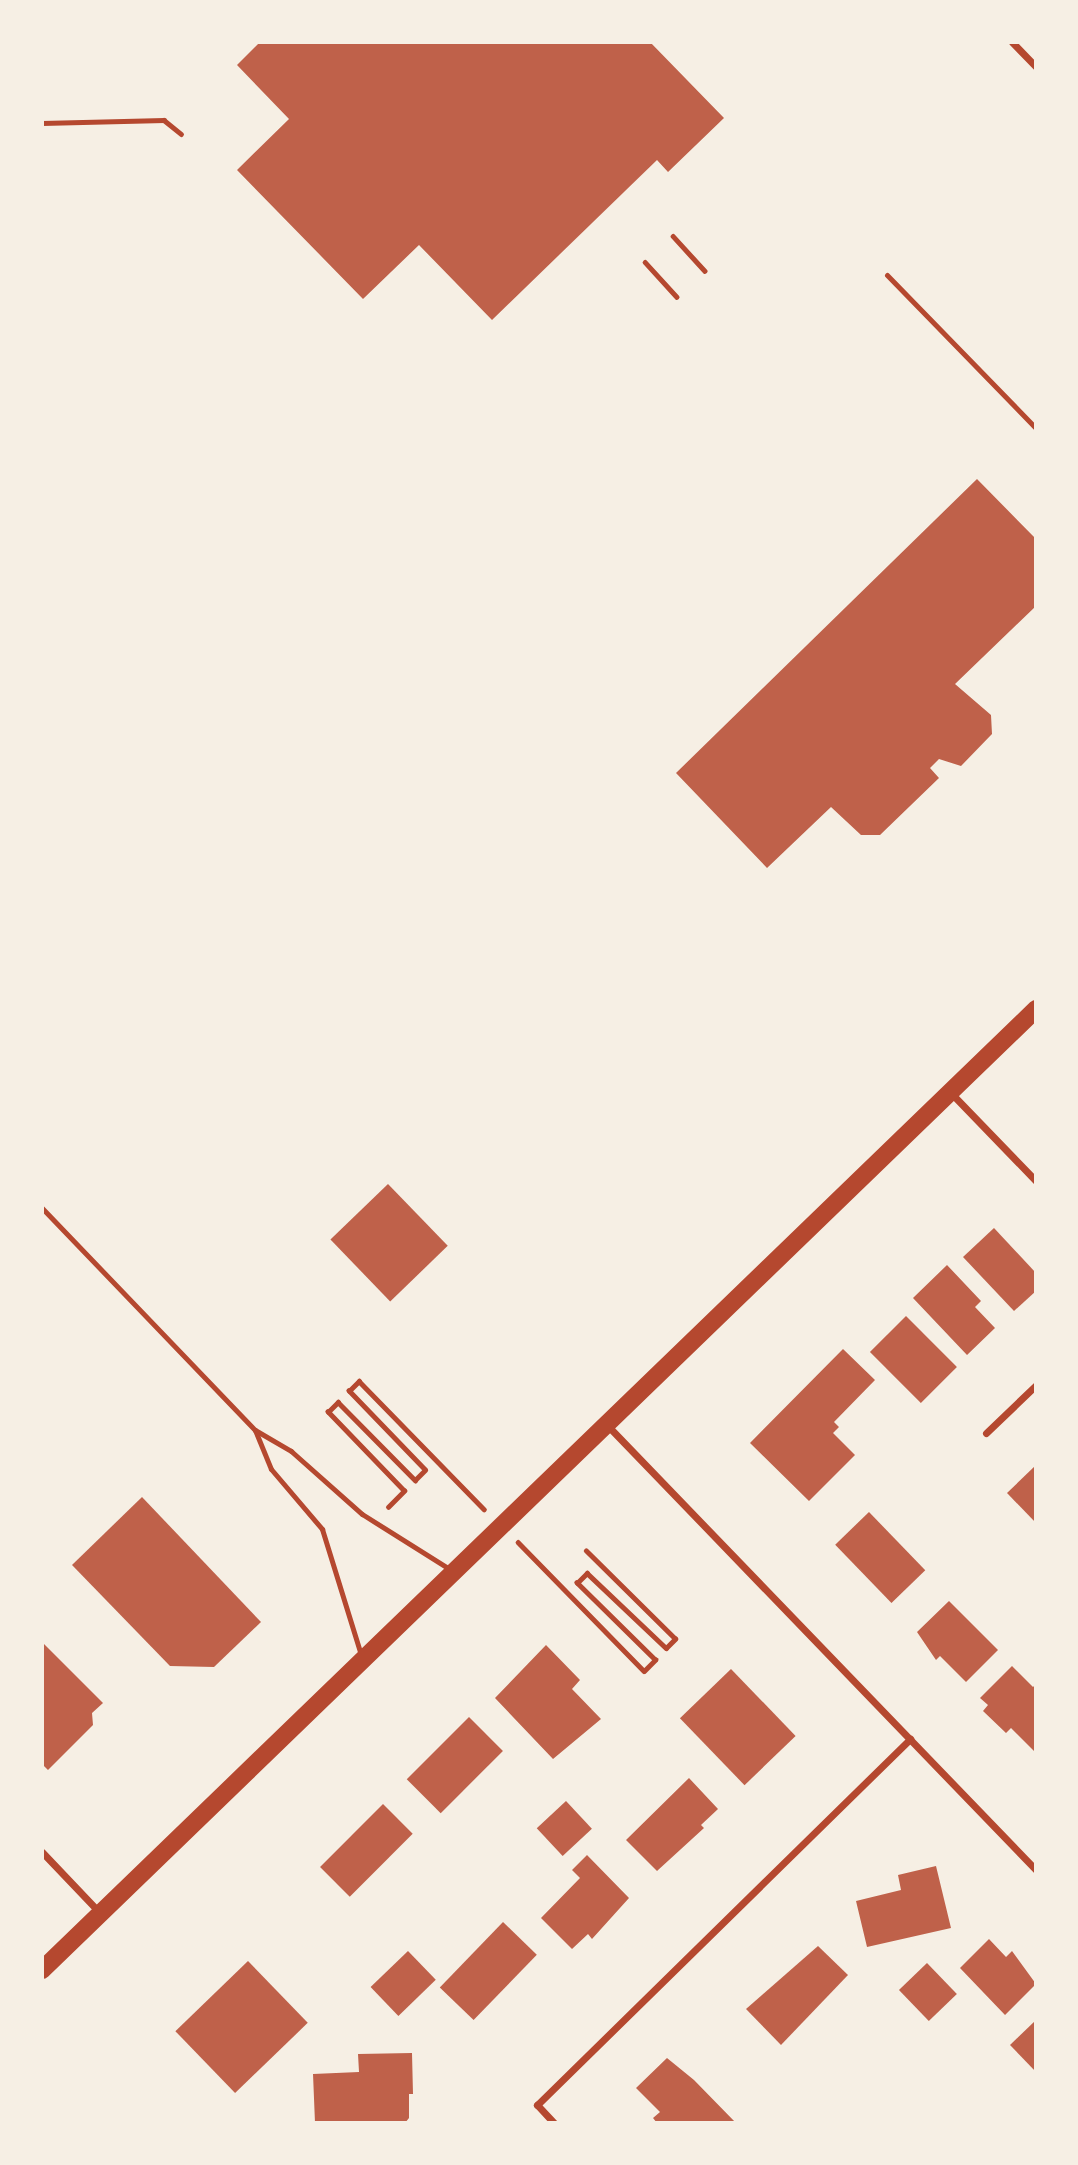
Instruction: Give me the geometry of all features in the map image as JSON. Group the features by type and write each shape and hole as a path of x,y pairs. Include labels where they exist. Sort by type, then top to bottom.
{"main road":[{"path":"42,1970 1036,1009"}],"street":[{"path":"1012,42 1036,67"},
{"path":"950,1092 1036,1181"},
{"path":"986,1433 1036,1385"},
{"path":"607,1425 1036,1870"},
{"path":"554,2123 537,2105 910,1740"},
{"path":"42,1852 101,1914"}],"lane":[{"path":"887,275 1036,428"},
{"path":"42,1208 256,1430 291,1451 362,1514 454,1572"},
{"path":"256,1430 271,1469 322,1529 362,1661"}],"path":[{"path":"42,123 164,120 181,134"},
{"path":"673,236 705,271"},
{"path":"645,262 677,297"},
{"path":"388,1507 404,1491 328,1412 338,1402 415,1480 425,1470 349,1391 359,1381 436,1460"},
{"path":"566,1591 643,1671 655,1660 577,1583 587,1573 666,1648 675,1639 586,1551"}],"building":[{"path":"260,42 650,42 724,118 668,172 657,160 492,320 419,245 363,299 237,170 289,119 237,65"},
{"path":"977,479 1036,539 1036,606 955,684 991,715 992,734 961,766 939,759 930,768 939,778 880,835 861,835 831,807 767,868 676,773"},
{"path":"388,1184 448,1246 390,1301 330,1240"},
{"path":"994,1228 1036,1273 1036,1291 1014,1311 963,1257"},
{"path":"947,1265 981,1301 975,1307 995,1328 967,1355 913,1298"},
{"path":"906,1316 957,1367 921,1403 870,1352"},
{"path":"843,1349 875,1380 834,1422 839,1427 833,1433 855,1455 809,1501 750,1443"},
{"path":"1036,1465 1036,1523 1007,1493"},
{"path":"142,1497 261,1622 214,1667 170,1666 72,1565"},
{"path":"869,1512 925,1570 891,1603 835,1545"},
{"path":"949,1601 998,1650 966,1682 940,1656 936,1660 917,1632"},
{"path":"42,1642 103,1703 92,1713 93,1725 48,1770 42,1764"},
{"path":"546,1645 580,1680 572,1689 601,1719 553,1759 495,1698"},
{"path":"1012,1666 1033,1687 1036,1684 1034,1751 1011,1728 1006,1733 983,1711 988,1705 980,1698"},
{"path":"731,1669 796,1736 745,1785 680,1718"},
{"path":"469,1717 503,1751 441,1813 407,1779"},
{"path":"689,1778 718,1809 701,1825 704,1828 657,1871 626,1840"},
{"path":"566,1801 592,1829 563,1856 537,1828"},
{"path":"383,1804 413,1834 350,1897 320,1867"},
{"path":"587,1855 629,1898 592,1939 588,1934 572,1949 541,1918 580,1878 572,1870"},
{"path":"936,1866 951,1928 867,1947 856,1901 901,1890 898,1875"},
{"path":"503,1922 537,1955 474,2020 440,1987"},
{"path":"989,1939 1006,1957 1012,1951 1036,1984 1005,2015 960,1968"},
{"path":"818,1946 848,1975 781,2045 746,2009"},
{"path":"408,1951 436,1980 398,2016 371,1987"},
{"path":"248,1961 308,2023 235,2093 175,2031"},
{"path":"927,1963 957,1994 929,2021 899,1990"},
{"path":"1036,2020 1036,2072 1010,2045"},
{"path":"412,2053 413,2094 409,2094 409,2118 405,2123 315,2123 313,2074 359,2072 358,2054"},
{"path":"667,2058 694,2080 736,2123 657,2123 653,2118 660,2112 636,2088"}]}
